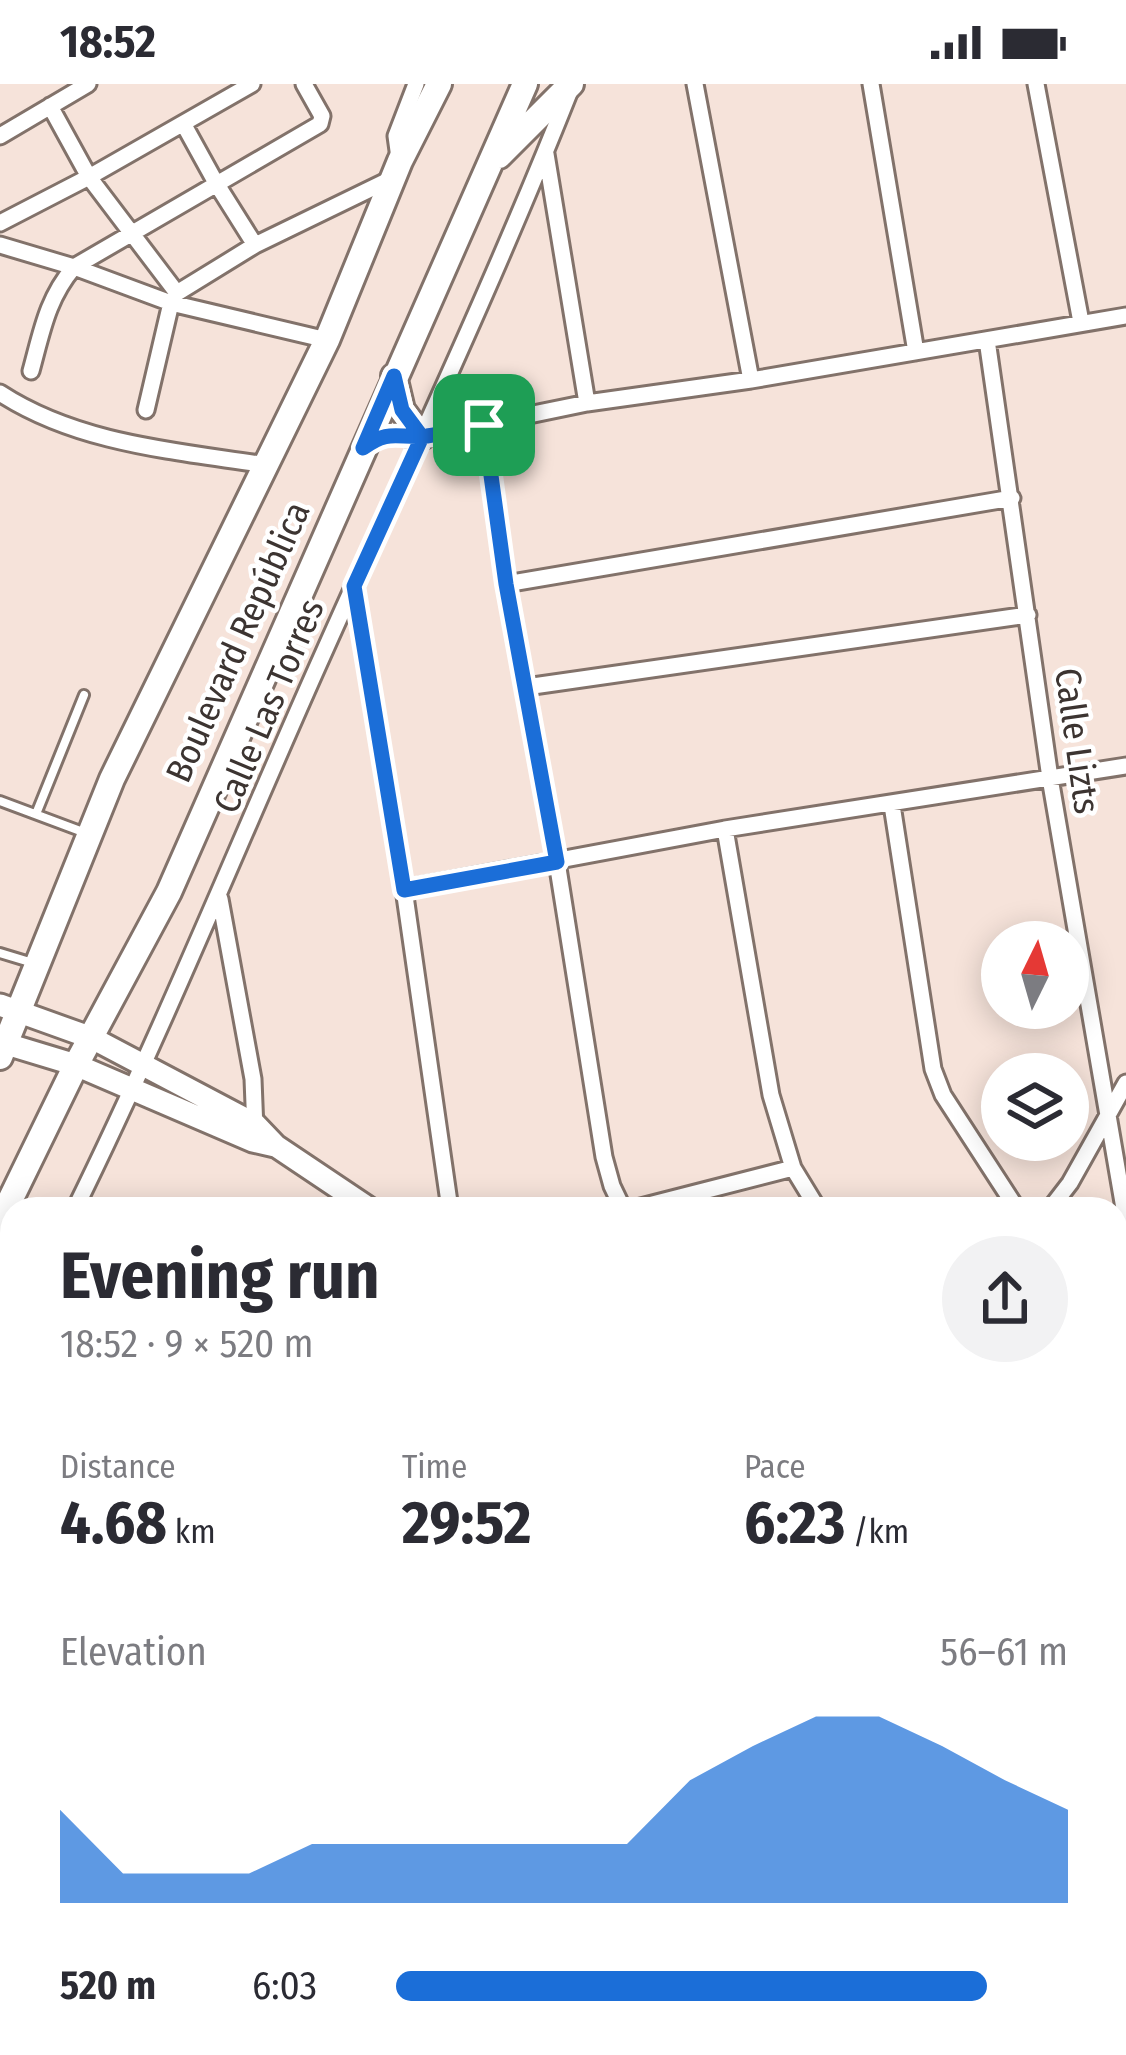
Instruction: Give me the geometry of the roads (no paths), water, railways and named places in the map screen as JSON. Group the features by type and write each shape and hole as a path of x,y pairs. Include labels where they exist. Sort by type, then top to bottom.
{"main road":[{"name":"Boulevard República","path":"2,1047 9,1008 37,964 112,779 327,340 397,170 440,84"},
{"name":"Boulevard República","path":"12,1197 169,892 525,84"},
{"path":"492,162 572,84"},
{"path":"394,376 402,410 422,437"},
{"path":"363,448 387,434 422,437"},
{"path":"9,1008 92,1038 145,1065 352,1197"},
{"path":"2,1047 76,1065 261,1137"}],"street":[{"path":"0,136 56,96 88,84"},
{"path":"0,223 252,84"},
{"path":"32,371 48,309 74,267 320,124 322,116 304,84"},
{"path":"146,410 174,298 255,245 397,170 396,136 415,84"},
{"name":"Calle Las Torres","path":"82,1197 220,896 572,84"},
{"path":"695,84 751,380"},
{"path":"871,84 916,352"},
{"path":"1036,84 1081,322"},
{"path":"56,96 89,177 174,298"},
{"path":"184,125 255,245"},
{"path":"546,152 587,404"},
{"path":"0,245 327,340"},
{"path":"422,437 587,404 1126,316"},
{"name":"Calle Lizts","path":"988,340 1050,778 1122,1197"},
{"path":"0,393 91,434 266,465"},
{"path":"484,425 506,584 604,1157 617,1197"},
{"path":"506,584 1012,498"},
{"path":"354,586 448,1197"},
{"path":"526,687 1028,615"},
{"path":"404,890 725,829 1126,766"},
{"path":"892,805 936,1081 1009,1197"},
{"path":"725,829 771,1095 793,1168 811,1197"},
{"path":"220,896 261,1137"},
{"path":"1059,1197 1126,1083"},
{"path":"680,1197 793,1168"}],"lane":[{"path":"36,814 84,694"},
{"path":"0,801 89,835"},
{"path":"0,952 37,964"}]}
